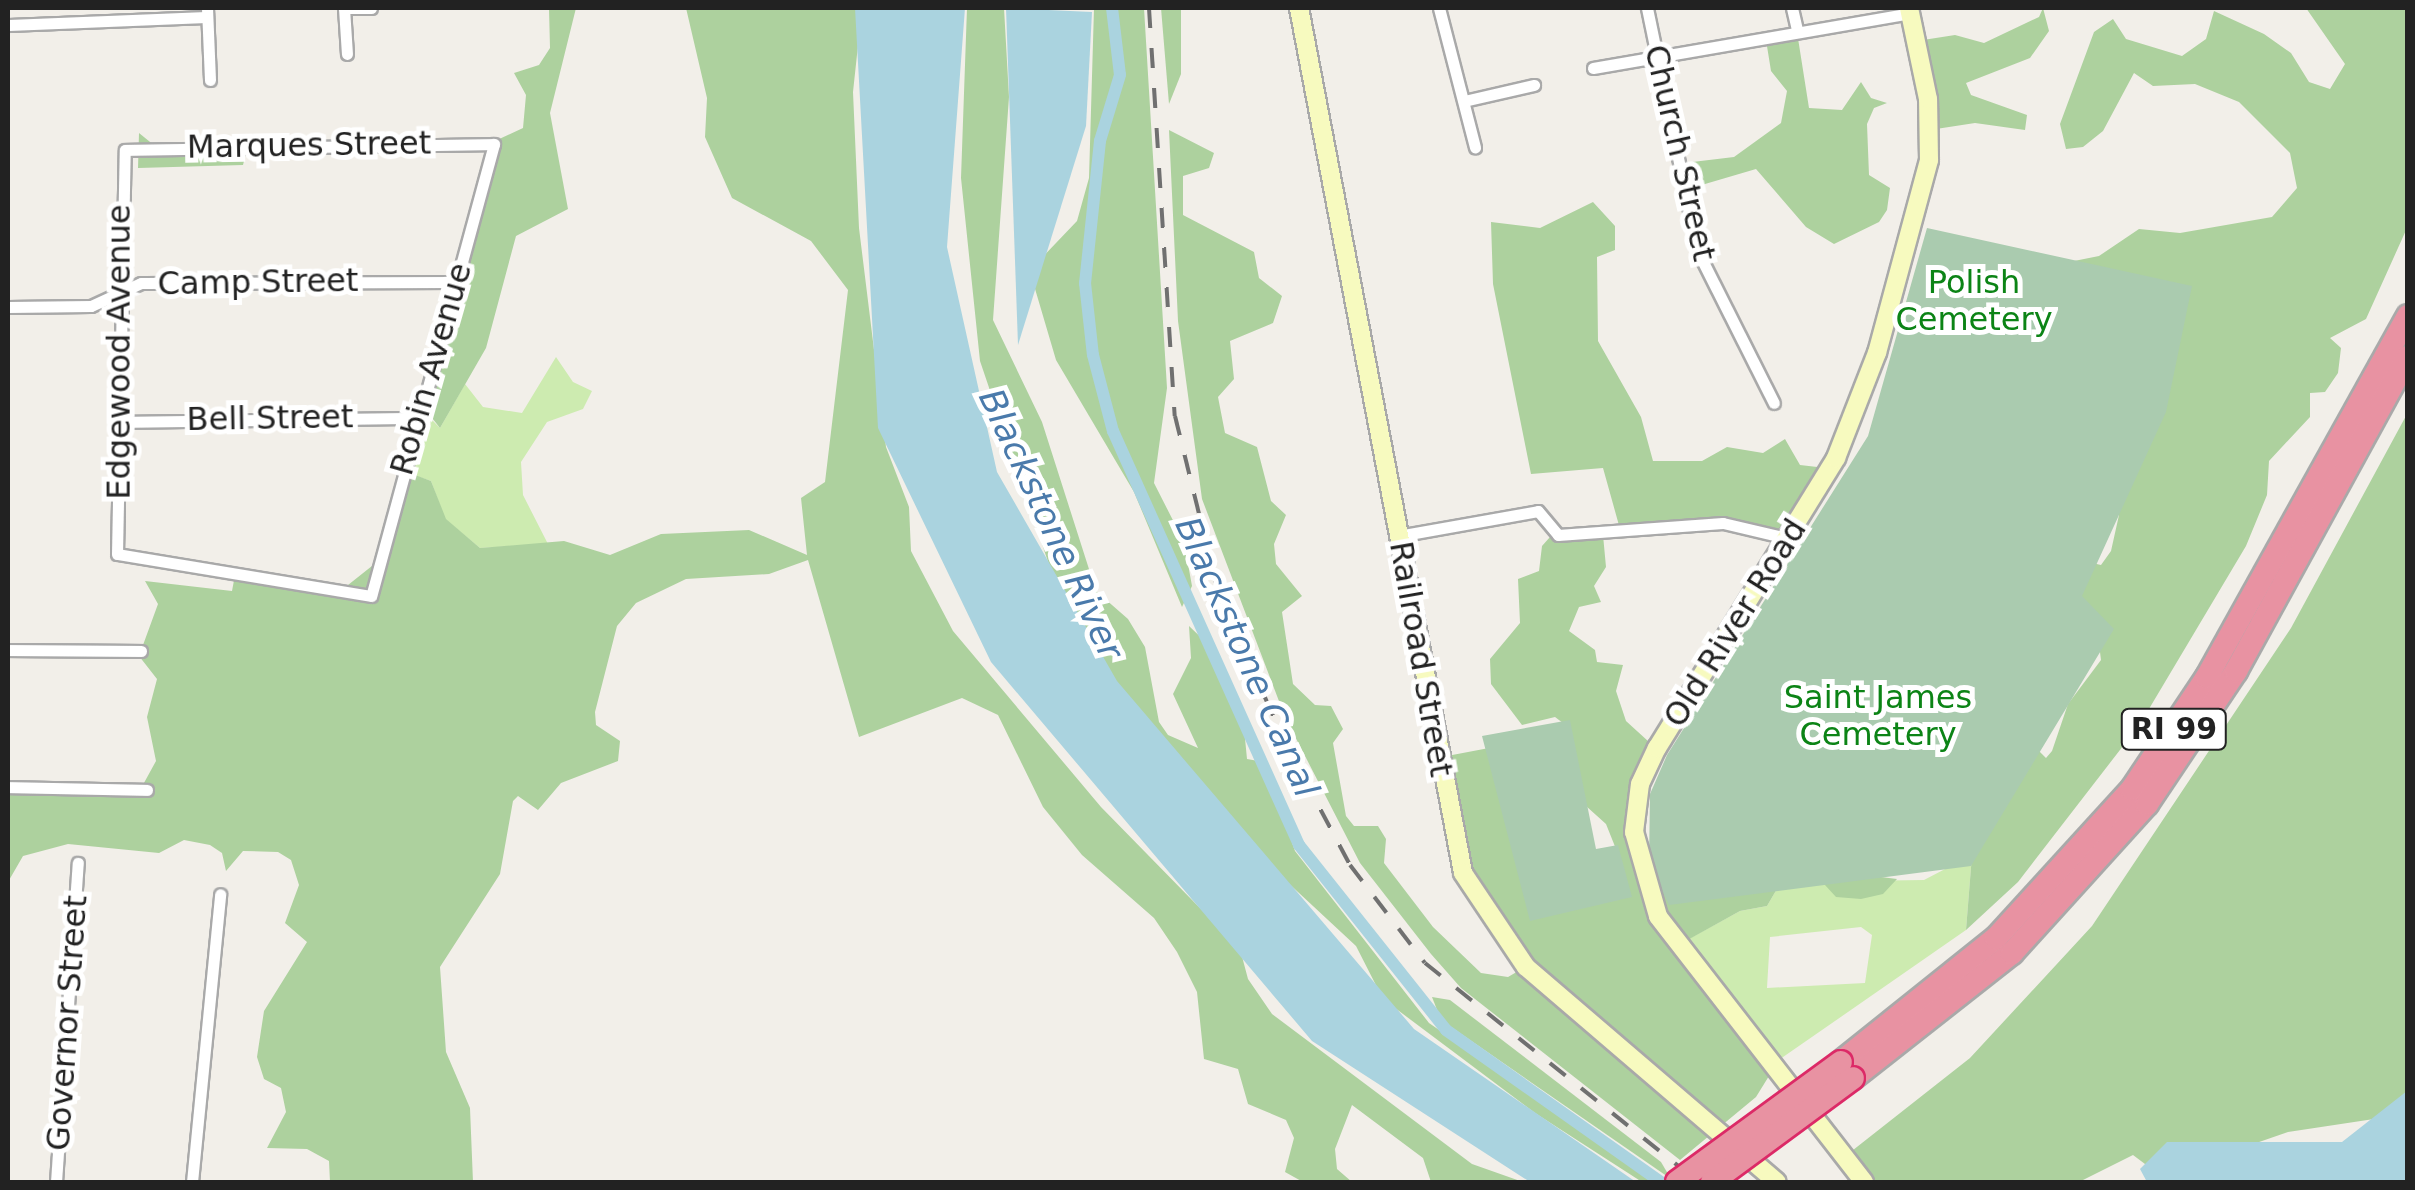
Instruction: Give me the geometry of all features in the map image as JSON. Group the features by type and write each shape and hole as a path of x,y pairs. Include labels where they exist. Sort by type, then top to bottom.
{"highway":[{"name":"RI 99","path":"1712,1182 1847,1070 1996,938 2132,790 2208,677 2408,316"},
{"name":"RI 99","path":"1678,1182 1847,1070 2012,952 2141,812 2230,682 2408,358"}],"street":[{"path":"347,54 344,8 371,8"},
{"name":"Railroad Street","path":"1299,8 1456,850 1484,914 1558,996 1777,1182"},
{"path":"1439,8 1475,146"},
{"name":"Church Street","path":"1647,8 1697,250 1774,402"},
{"path":"1792,8 1797,30"},
{"path":"1594,68 1910,10"},
{"name":"Old River Road","path":"1864,1182 1658,916 1635,850 1637,797 1657,748 1788,538 1854,419 1923,196 1931,130 1910,10"},
{"path":"8,25 207,12 210,80"},
{"path":"1464,101 1534,85"},
{"name":"Marques Street","path":"125,150 494,144"},
{"name":"Robin Avenue","path":"117,554 371,596 494,144"},
{"name":"Edgewood Avenue","path":"117,554 119,295 125,150"},
{"name":"Camp Street","path":"8,307 91,306 141,283 454,282"},
{"name":"Bell Street","path":"120,422 420,418"},
{"path":"1398,536 1538,512 1558,535 1723,523 1788,538"},
{"path":"8,650 142,652"},
{"path":"8,787 147,790"},
{"name":"Governor Street","path":"56,1182 78,863"},
{"path":"192,1182 220,894"}],"green space":[{"path":"549,8 576,8 550,113 568,209 516,236 486,348 440,428 425,409 495,170 482,147 523,128 526,95 514,73 539,65 550,48"},
{"path":"686,8 862,8 853,92 859,228 886,447 909,507 911,551 953,631 1101,807 1240,949 1248,979 1272,1014 1472,1164 1523,1182 1431,1182 1423,1158 1352,1105 1335,1149 1337,1169 1352,1182 1303,1182 1285,1172 1294,1138 1286,1120 1248,1104 1238,1069 1204,1059 1197,992 1177,952 1154,918 1082,855 1043,807 998,715 962,698 859,737 808,560 769,574 686,579 636,603 617,626 595,712 596,725 620,741 618,761 561,783 538,810 518,796 513,801 500,874 440,967 446,1052 470,1108 473,1182 330,1182 329,1161 307,1149 267,1148 286,1112 281,1088 264,1079 257,1057 264,1011 307,942 285,923 299,885 291,860 278,852 243,851 226,871 222,853 210,845 184,840 159,853 68,844 23,856 8,882 8,787 139,792 156,761 147,717 157,679 139,656 158,604 145,581 232,591 235,575 343,589 382,558 402,470 431,481 446,519 480,548 564,541 610,555 661,534 749,530 807,555 801,498 825,482 848,290 811,241 732,198 705,137 707,98"},
{"path":"967,8 1004,8 1009,97 993,320 1042,422 1096,591 1128,619 1145,647 1159,722 1168,735 1198,748 1173,694 1191,658 1189,626 1212,648 1244,728 1247,759 1264,762 1295,851 1429,1023 1658,1182 1642,1182 1535,1113 1383,999 1356,946 1172,775 1064,609 980,361 961,178"},
{"path":"1094,8 1144,8 1167,388 1154,483 1184,542 1192,586 1182,607 1134,492 1056,360 1033,282 1035,265 1077,221 1089,178"},
{"path":"1161,8 1181,8 1181,74 1169,104"},
{"path":"2043,8 2049,31 2030,58 1966,83 1971,95 2027,115 2025,130 1975,123 1936,129 1923,40 1955,35 1984,43 2039,17"},
{"path":"2306,8 2407,8 2407,228 2366,319 2330,338 2341,348 2338,373 2325,392 2310,393 2310,417 2269,461 2267,495 2246,546 2140,724 2018,882 1966,930 1972,855 2036,748 2046,758 2052,751 2068,704 2101,660 2099,644 2074,611 2088,562 2101,565 2111,551 2119,515 2074,261 2099,256 2139,229 2180,233 2272,217 2297,188 2290,153 2239,102 2195,84 2153,86 2134,73 2103,131 2083,147 2066,149 2060,124 2094,32 2113,19 2126,39 2182,56 2206,39 2214,11 2264,34 2291,53 2309,82 2330,89 2345,64"},
{"path":"1797,32 1809,108 1842,110 1861,82 1871,98 1887,103 1874,108 1867,124 1869,175 1890,188 1887,210 1879,222 1834,244 1806,227 1756,169 1688,189 1684,163 1734,157 1781,123 1787,91 1771,71 1766,40"},
{"path":"1169,130 1214,153 1209,168 1183,176 1183,215 1254,252 1259,278 1282,296 1273,323 1230,341 1234,379 1218,397 1225,433 1257,447 1271,501 1286,515 1274,544 1276,564 1302,596 1282,612 1293,684 1315,705 1331,706 1343,729 1333,743 1346,816 1354,826 1378,826 1386,839 1384,863 1433,927 1481,973 1508,977 1527,966 1471,875 1447,756 1510,744 1531,850 1622,864 1606,824 1586,806 1567,726 1555,717 1522,725 1491,684 1490,659 1520,623 1518,579 1539,571 1542,546 1558,528 1603,535 1606,567 1594,586 1601,602 1579,607 1569,631 1595,650 1597,662 1623,665 1616,691 1626,721 1660,752 1643,800 1642,847 1897,879 1883,894 1861,899 1836,897 1813,872 1781,882 1767,906 1740,911 1684,942 1777,1063 1756,1097 1680,1160 1461,988 1360,863 1285,717 1202,499 1178,321"},
{"path":"139,133 155,146 248,145 243,165 138,168"},
{"path":"1593,202 1615,226 1615,250 1597,257 1598,341 1641,417 1653,461 1702,461 1727,447 1763,453 1785,439 1800,465 1826,468 1791,535 1759,526 1620,529 1603,468 1531,474 1493,284 1491,222 1540,228"},
{"name":"Saint James Cemetery","path":"1927,228 2192,286 2166,412 2082,596 2114,629 1971,866 1669,905 1649,862 1650,794 1667,755 1868,436"},
{"path":"556,357 573,382 592,391 583,409 547,422 521,462 523,495 548,544 480,548 445,519 431,481 402,471 421,409 440,428 465,384 483,407 522,413"},
{"path":"2407,414 2407,1114 2288,1132 2161,1176 2133,1155 2079,1182 1871,1182 1848,1154 1970,1058 2092,926 2291,628"},
{"path":"1570,720 1596,849 1618,845 1632,897 1530,921 1482,736"},
{"path":"1972,855 1966,930 1776,1062 1685,941 1740,911 1767,906 1781,882 1924,880","holes":["1861,927 1872,935 1865,983 1767,988 1770,937"]},
{"path":"1432,997 1450,1000 1661,1162 1671,1179 1441,1020"}],"water":[{"path":"855,8 965,8 947,247 997,472 1117,681 1414,1029 1636,1182 1530,1182 1312,1041 991,662 878,428"},
{"path":"1006,8 1092,12 1086,126 1018,345"},
{"path":"2407,1091 2407,1182 2147,1182 2140,1169 2167,1142 2342,1142"}],"waterway":[{"name":"Blackstone Canal","path":"1112,8 1120,75 1100,141 1085,283 1093,355 1113,431 1299,845 1446,1030 1661,1182"}],"railway":[{"path":"1149,8 1175,416 1217,587 1283,739 1350,865 1425,963 1698,1182"}],"park label":[{"name":"Polish Cemetery","path":"1974,302"}],"water label":[{"name":"Blackstone River","path":"1051,524"}]}
